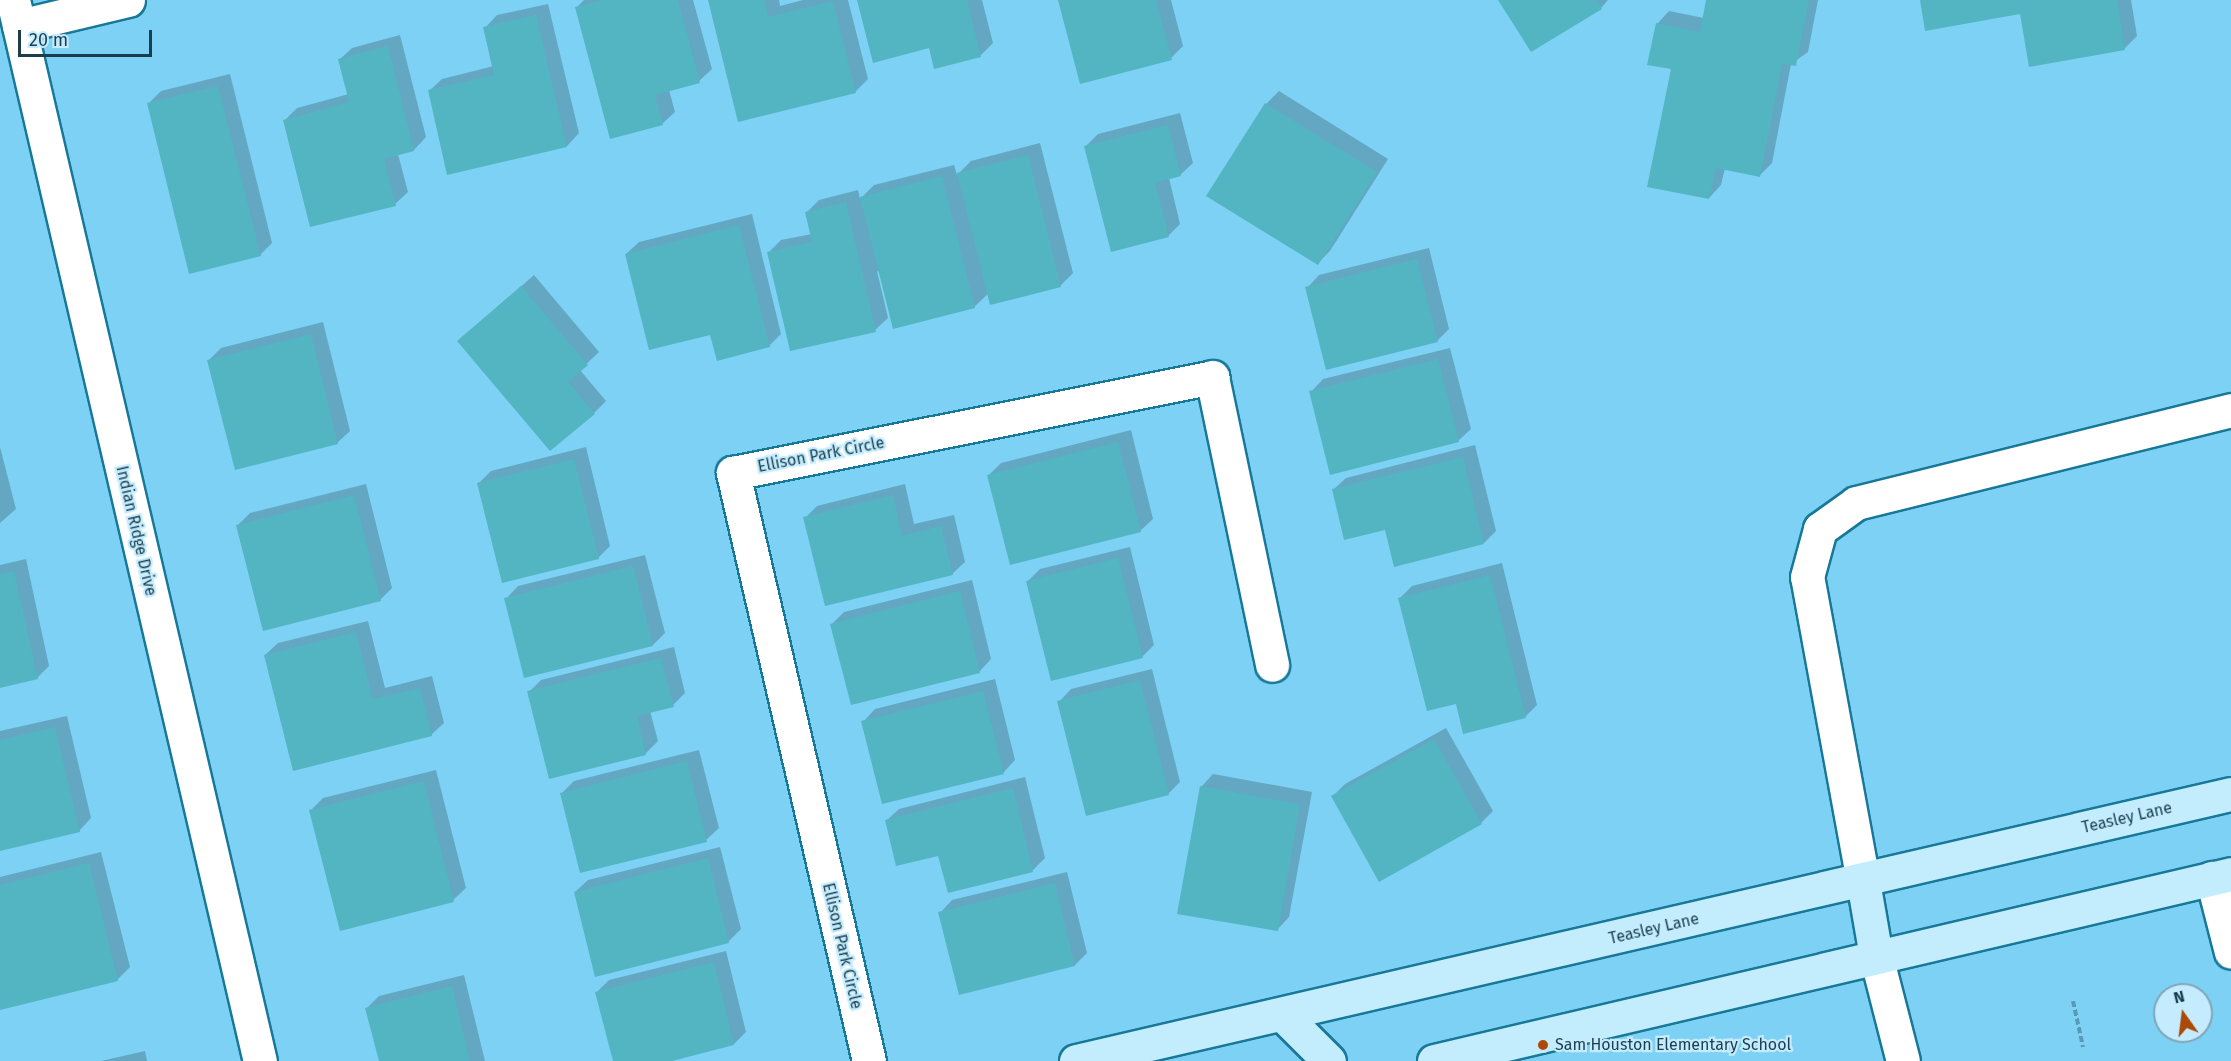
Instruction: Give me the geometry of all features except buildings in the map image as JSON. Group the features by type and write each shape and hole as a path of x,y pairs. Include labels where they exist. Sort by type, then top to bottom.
{"main road":[{"name":"Teasley Lane","path":"1076,1061 1863,881 2231,794"},
{"path":"1434,1061 2222,876"},
{"path":"1863,881 1876,956"},
{"path":"1283,1015 1329,1061"}],"street":[{"path":"16,13 128,0"},
{"name":"Indian Ridge Drive","path":"16,13 260,1061"},
{"name":"Ellison Park Circle","path":"869,1061 733,473 1212,376 1272,665"},
{"path":"1863,881 1807,577 1820,529 1856,503 2231,410"},
{"path":"2222,876 2231,952"},
{"path":"1876,956 1903,1061"}],"path":[{"path":"2073,1001 2083,1047"}],"place":[{"name":"Sam Houston Elementary School","path":"1543,1045"}]}
